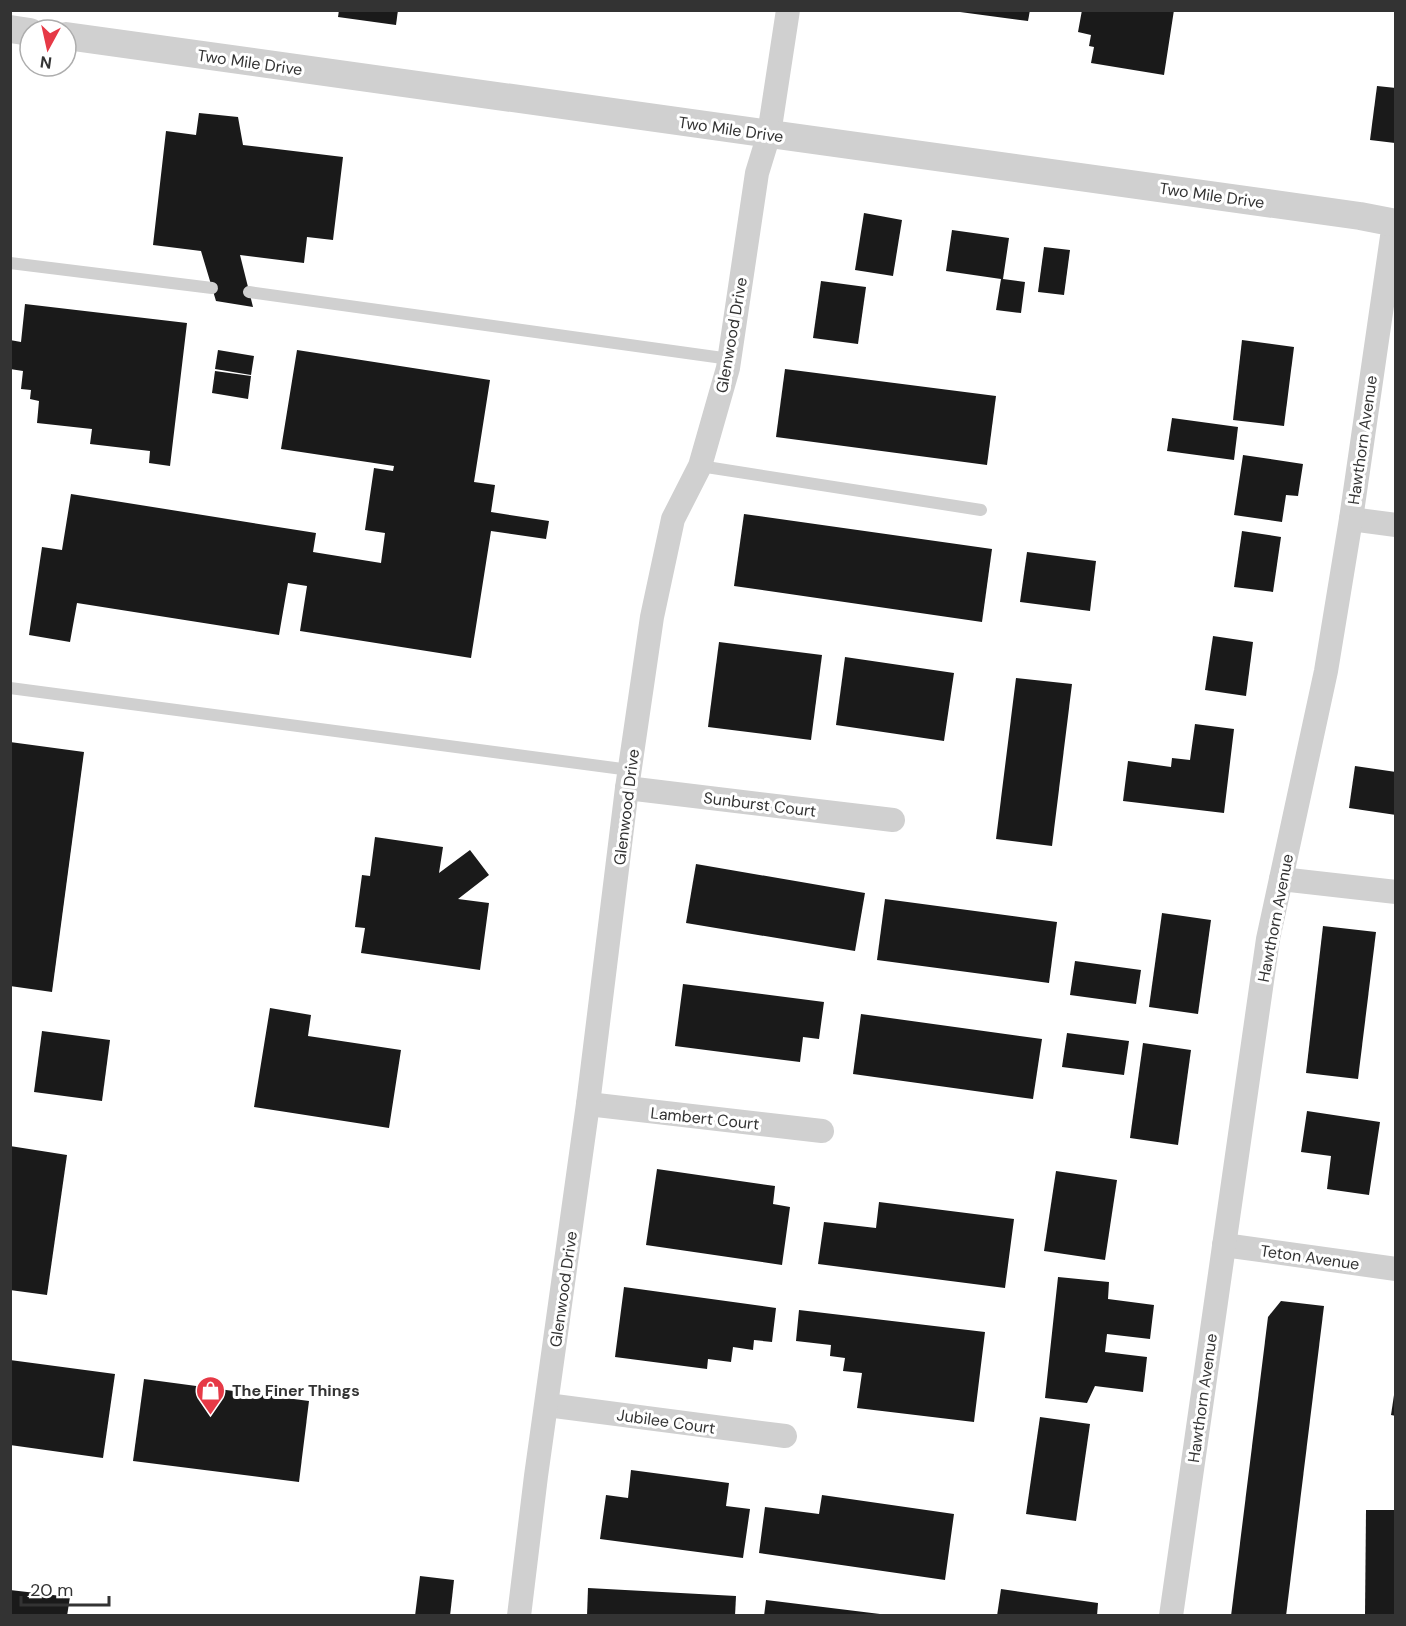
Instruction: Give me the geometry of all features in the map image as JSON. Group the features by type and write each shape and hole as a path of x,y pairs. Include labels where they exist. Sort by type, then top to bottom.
{"street":[{"name":"Glenwood Drive","path":"519,1616 652,617 673,519 700,466 730,359 757,173 769,134 788,10"},
{"name":"Two Mile Drive","path":"78,38 1359,216 1395,223"},
{"name":"Hawthorn Avenue","path":"1172,1616 1268,939 1326,671 1395,223"},
{"path":"1351,519 1395,525"},
{"name":"Sunburst Court","path":"629,779 893,820"},
{"path":"1281,879 1395,892"},
{"name":"Lambert Court","path":"588,1104 822,1131"},
{"name":"Teton Avenue","path":"1224,1245 1395,1269"},
{"name":"Jubilee Court","path":"547,1405 785,1436"}],"lane":[{"path":"10,263 212,288"},
{"path":"249,292 730,359"},
{"path":"700,466 981,510"},
{"path":"10,688 629,779"}],"building":[{"path":"339,10 398,10 396,25 338,17"},
{"path":"960,10 1030,10 1028,21 960,12"},
{"path":"1082,10 1174,10 1164,75 1091,63 1094,47 1089,46 1091,35 1078,32"},
{"path":"1377,86 1396,88 1395,143 1370,140"},
{"path":"199,113 238,117 243,145 343,157 333,240 307,237 304,263 240,255 253,307 216,301 201,251 153,245 166,131 196,135"},
{"path":"864,213 902,220 893,276 855,270"},
{"path":"952,230 1009,238 1003,279 1025,282 1021,313 996,310 1001,279 946,271"},
{"path":"1044,247 1070,250 1064,295 1038,292"},
{"path":"821,281 866,287 858,344 813,338"},
{"path":"25,304 187,323 170,466 149,463 150,451 90,444 92,429 37,423 39,401 30,399 31,390 21,389 23,371 10,369 10,340 21,342"},
{"path":"1242,340 1294,347 1284,426 1233,420"},
{"path":"218,350 254,356 251,375 215,369"},
{"path":"297,350 490,380 474,482 495,485 491,512 549,521 546,539 491,531 471,658 300,631 307,586 288,583 279,635 77,603 70,642 29,635 42,547 62,550 71,494 316,533 313,552 381,563 385,533 365,530 374,468 393,471 394,466 281,449"},
{"path":"785,369 996,396 987,465 776,437"},
{"path":"215,371 251,376 248,399 212,393"},
{"path":"1172,418 1238,427 1234,460 1167,451"},
{"path":"1243,455 1303,464 1298,496 1286,495 1282,522 1234,515"},
{"path":"744,514 992,549 982,622 734,586"},
{"path":"1242,531 1281,537 1273,592 1234,587"},
{"path":"1027,552 1096,561 1090,611 1020,602"},
{"path":"1213,636 1253,642 1246,696 1205,690"},
{"path":"719,642 822,655 811,740 708,727"},
{"path":"845,657 954,673 944,741 836,725"},
{"path":"1016,678 1072,684 1052,846 996,839"},
{"path":"1195,724 1234,729 1224,813 1123,801 1128,761 1171,767 1172,758 1190,760"},
{"path":"10,742 84,752 52,992 10,986"},
{"path":"1355,766 1396,772 1396,815 1349,808"},
{"path":"375,837 443,847 439,873 470,850 489,875 458,899 489,903 480,970 361,953 365,928 355,927 362,875 370,876"},
{"path":"696,864 865,893 855,951 686,923"},
{"path":"885,899 1057,922 1049,983 877,960"},
{"path":"1162,913 1211,920 1198,1014 1149,1007"},
{"path":"1323,926 1376,932 1358,1079 1306,1073"},
{"path":"1075,961 1141,970 1136,1004 1070,995"},
{"path":"683,984 824,1002 819,1039 803,1037 800,1062 675,1046"},
{"path":"270,1008 311,1015 308,1036 401,1050 389,1128 254,1107"},
{"path":"861,1014 1042,1039 1033,1099 853,1074"},
{"path":"42,1031 110,1040 102,1101 34,1092"},
{"path":"1067,1033 1129,1041 1124,1075 1062,1067"},
{"path":"1143,1043 1191,1050 1178,1145 1130,1138"},
{"path":"1307,1111 1380,1122 1369,1195 1327,1189 1331,1156 1301,1152"},
{"path":"10,1146 67,1155 47,1295 10,1290"},
{"path":"657,1169 775,1186 773,1204 790,1207 782,1265 646,1245"},
{"path":"1056,1171 1117,1180 1105,1260 1044,1251"},
{"path":"879,1202 1014,1219 1005,1288 818,1264 824,1222 876,1228"},
{"path":"1058,1277 1109,1282 1108,1299 1154,1305 1150,1339 1107,1334 1105,1352 1147,1357 1143,1392 1095,1386 1087,1403 1045,1398"},
{"path":"624,1287 776,1308 772,1342 754,1340 753,1350 733,1347 731,1362 708,1359 707,1369 615,1357"},
{"path":"1281,1301 1324,1306 1286,1616 1231,1616 1268,1317"},
{"path":"799,1310 985,1332 974,1422 857,1408 862,1373 843,1371 845,1358 830,1356 831,1345 796,1341"},
{"path":"10,1360 115,1374 103,1458 10,1445"},
{"path":"144,1379 309,1401 299,1482 133,1461"},
{"path":"1394,1395 1396,1395 1396,1416 1391,1415"},
{"path":"1040,1417 1090,1424 1076,1521 1026,1514"},
{"path":"631,1470 729,1483 726,1506 750,1509 743,1558 600,1539 606,1495 628,1498"},
{"path":"822,1495 954,1514 945,1580 759,1553 765,1507 819,1514"},
{"path":"1366,1510 1396,1510 1396,1616 1365,1616"},
{"path":"420,1576 454,1580 450,1616 415,1616"},
{"path":"588,1588 736,1596 735,1616 587,1616"},
{"path":"1001,1589 1098,1603 1097,1616 997,1616"},
{"path":"10,1590 70,1597 67,1616 10,1616"},
{"path":"766,1600 880,1614 880,1616 764,1616"}],"place":[{"name":"The Finer Things","path":"211,1416"}]}
